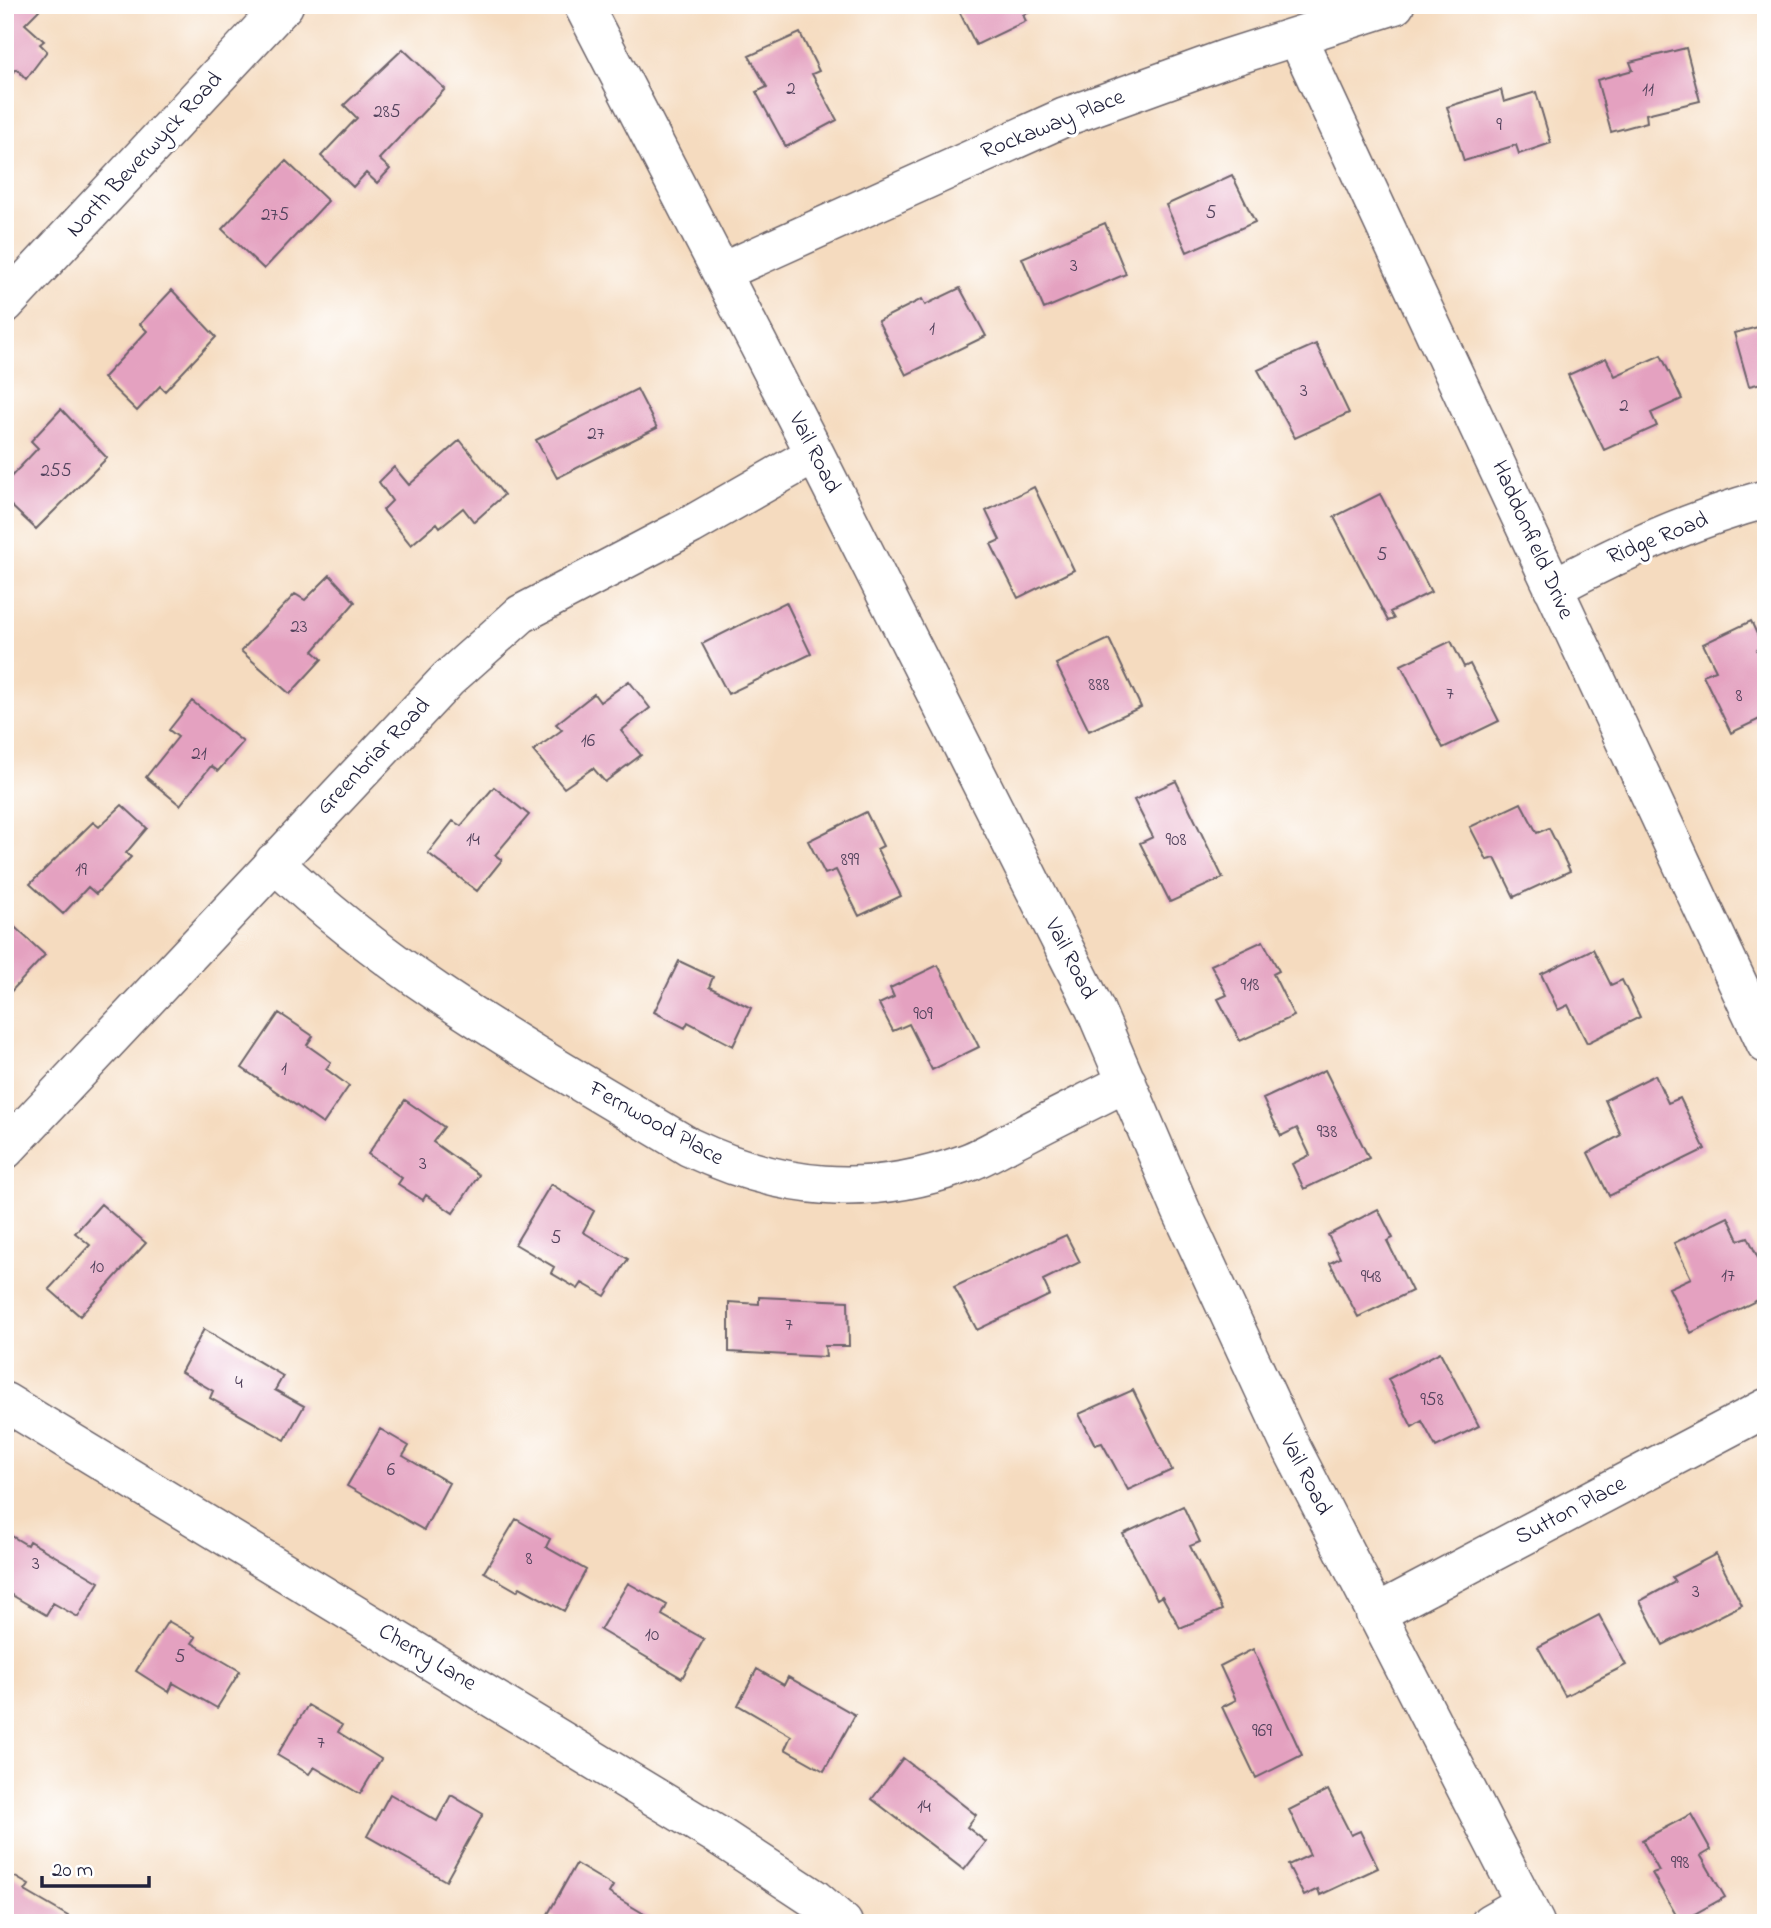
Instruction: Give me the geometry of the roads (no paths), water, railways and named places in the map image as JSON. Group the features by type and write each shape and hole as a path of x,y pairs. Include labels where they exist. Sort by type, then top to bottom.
{"street":[{"name":"North Beverwyck Road","path":"5,304 284,5"},
{"name":"Vail Road","path":"583,5 815,454 1095,1009 1288,1441 1530,1913"},
{"name":"Rockaway Place","path":"722,272 1065,117 1395,5"},
{"name":"Haddonfield Drive","path":"1297,37 1766,1044"},
{"name":"Greenbriar Road","path":"5,1150 448,679 521,614 691,525 815,454"},
{"name":"Ridge Road","path":"1553,588 1602,561 1683,527 1766,499"},
{"name":"Fernwood Place","path":"274,862 324,911 439,996 689,1147 728,1165 775,1179 823,1186 872,1186 920,1178 967,1163 1126,1082"},
{"name":"Cherry Lane","path":"5,1402 719,1836 815,1899 843,1923"},
{"name":"Sutton Place","path":"1375,1614 1766,1408"},
{"path":"1490,1923 1530,1913"}]}
